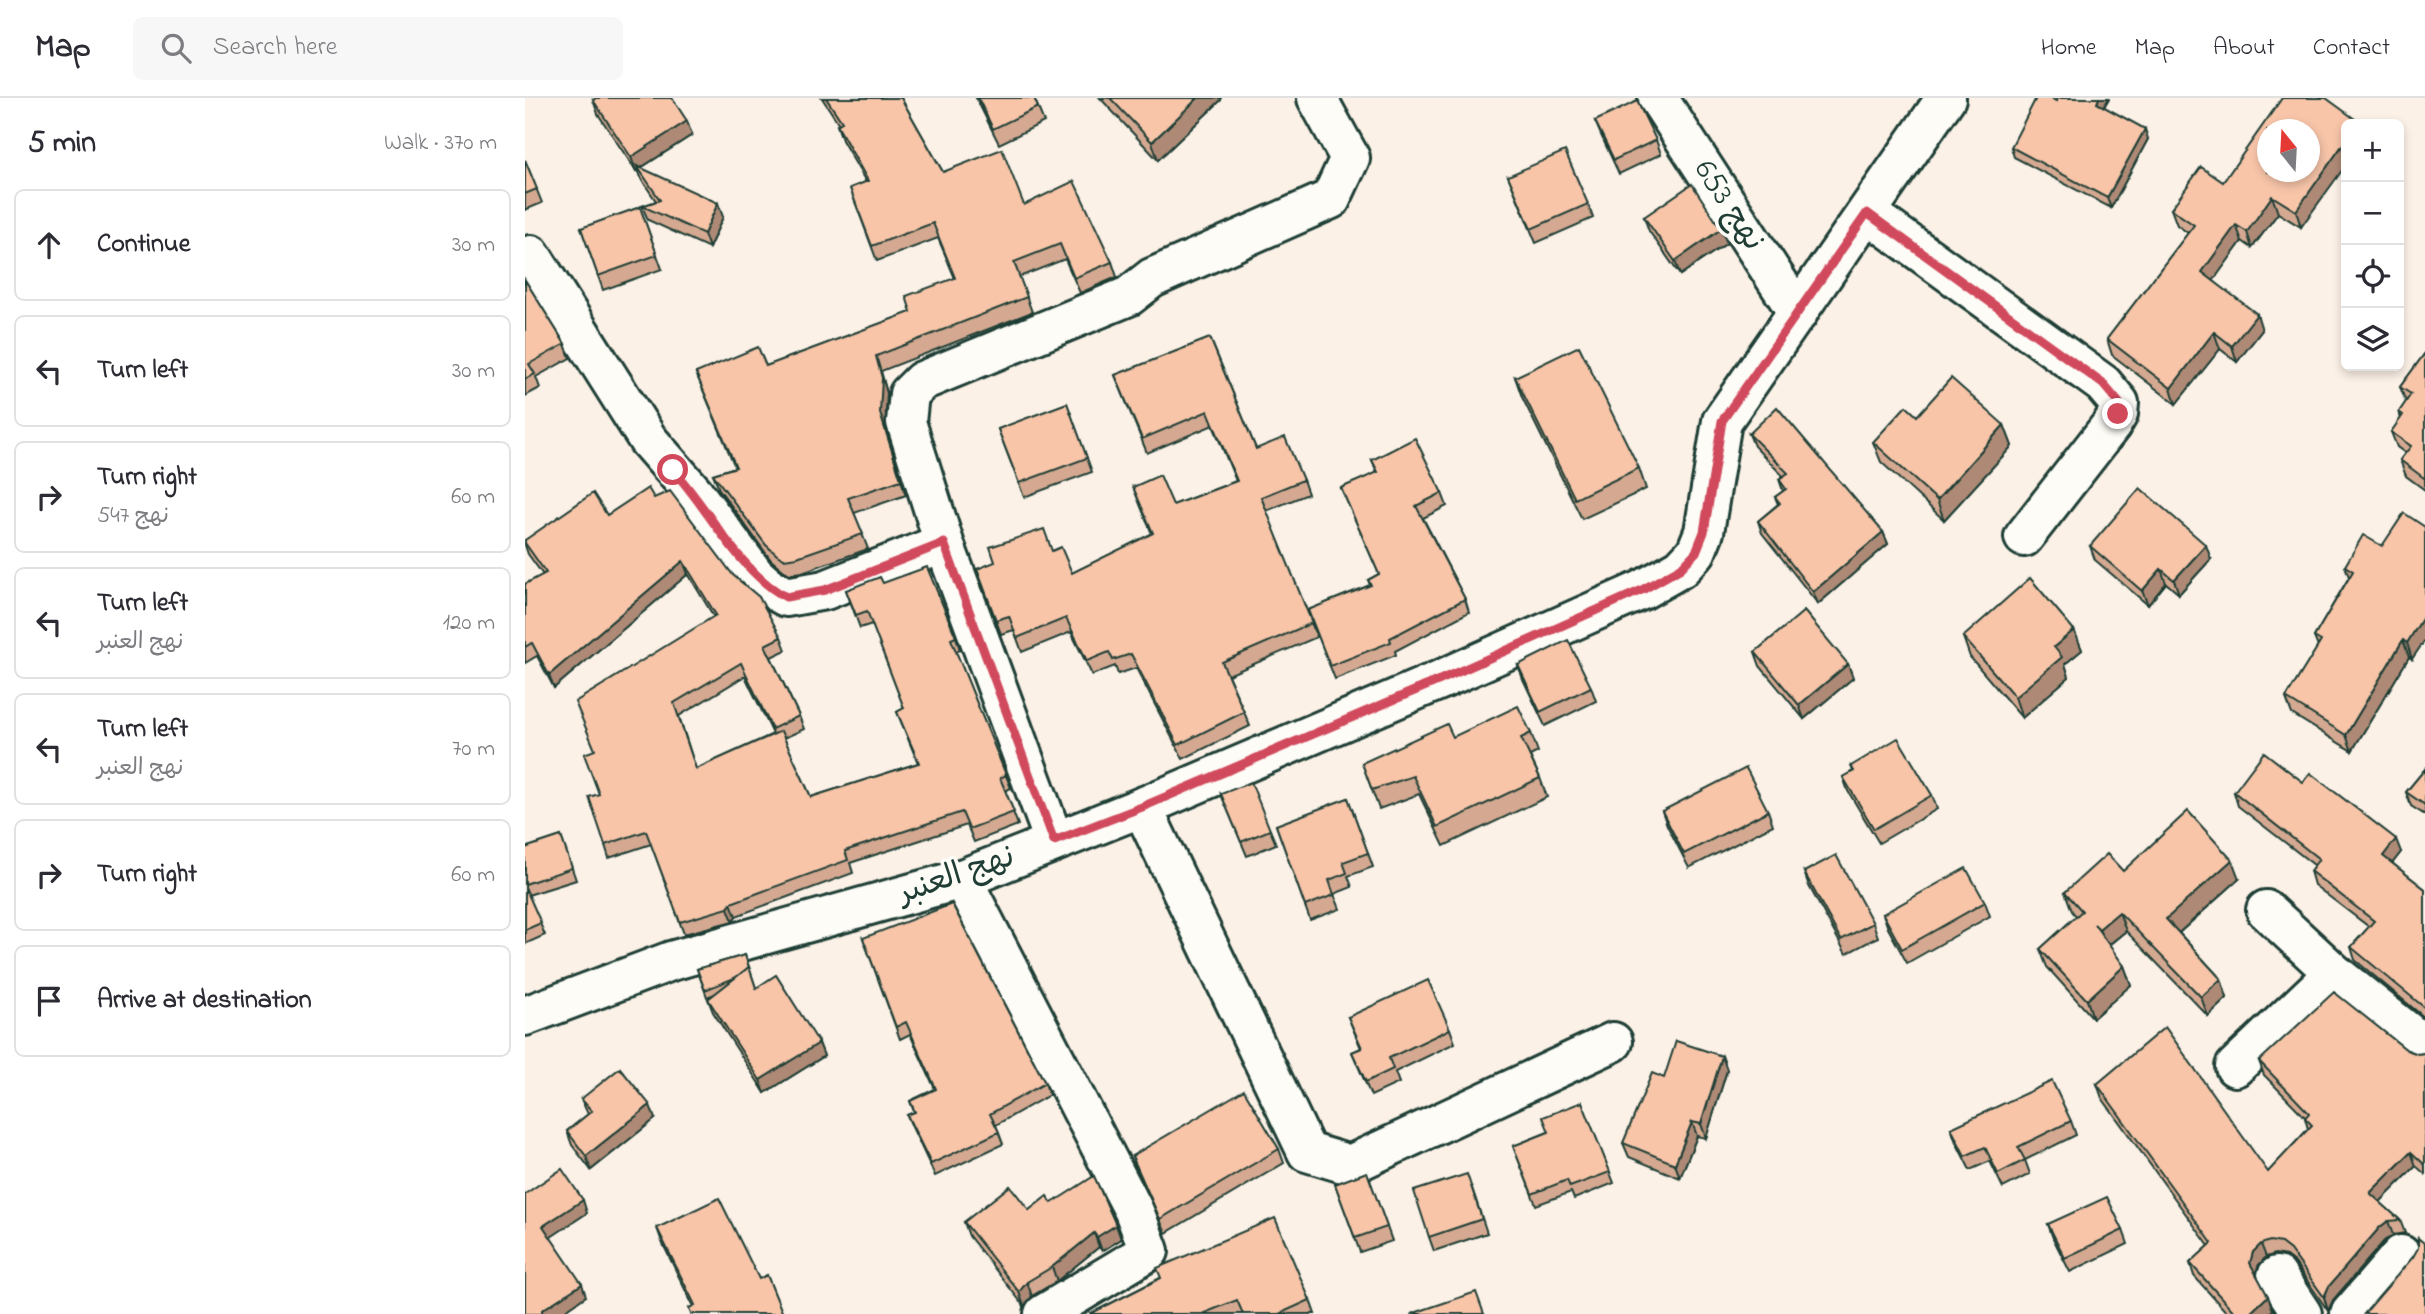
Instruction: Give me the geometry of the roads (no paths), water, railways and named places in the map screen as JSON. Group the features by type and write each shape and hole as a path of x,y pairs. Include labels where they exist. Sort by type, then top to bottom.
{"street":[{"path":"1054,841 944,543 906,422 909,394 922,382 1129,296 1151,278 1331,199 1350,158 1317,98"},
{"name":"نهج 653","path":"1658,98 1798,313"},
{"name":"نهج العنبر","path":"525,1016 671,961 963,879 1142,807 1440,680 1642,590 1681,568 1696,552 1704,532 1722,421 1947,98"},
{"path":"1867,213 2103,384 2119,403 2118,414 2112,424 2024,537"},
{"path":"531,255 648,440 695,494 755,575 770,588 786,597 825,590 944,543"},
{"path":"1142,807 1307,1152 1349,1165 1613,1042"},
{"path":"963,879 1134,1211 1149,1251 1044,1314"},
{"path":"2266,911 2334,973 2425,1046"},
{"path":"2235,1067 2334,973"},
{"path":"2350,1314 2401,1255"},
{"path":"2277,1276 2302,1314"}]}
